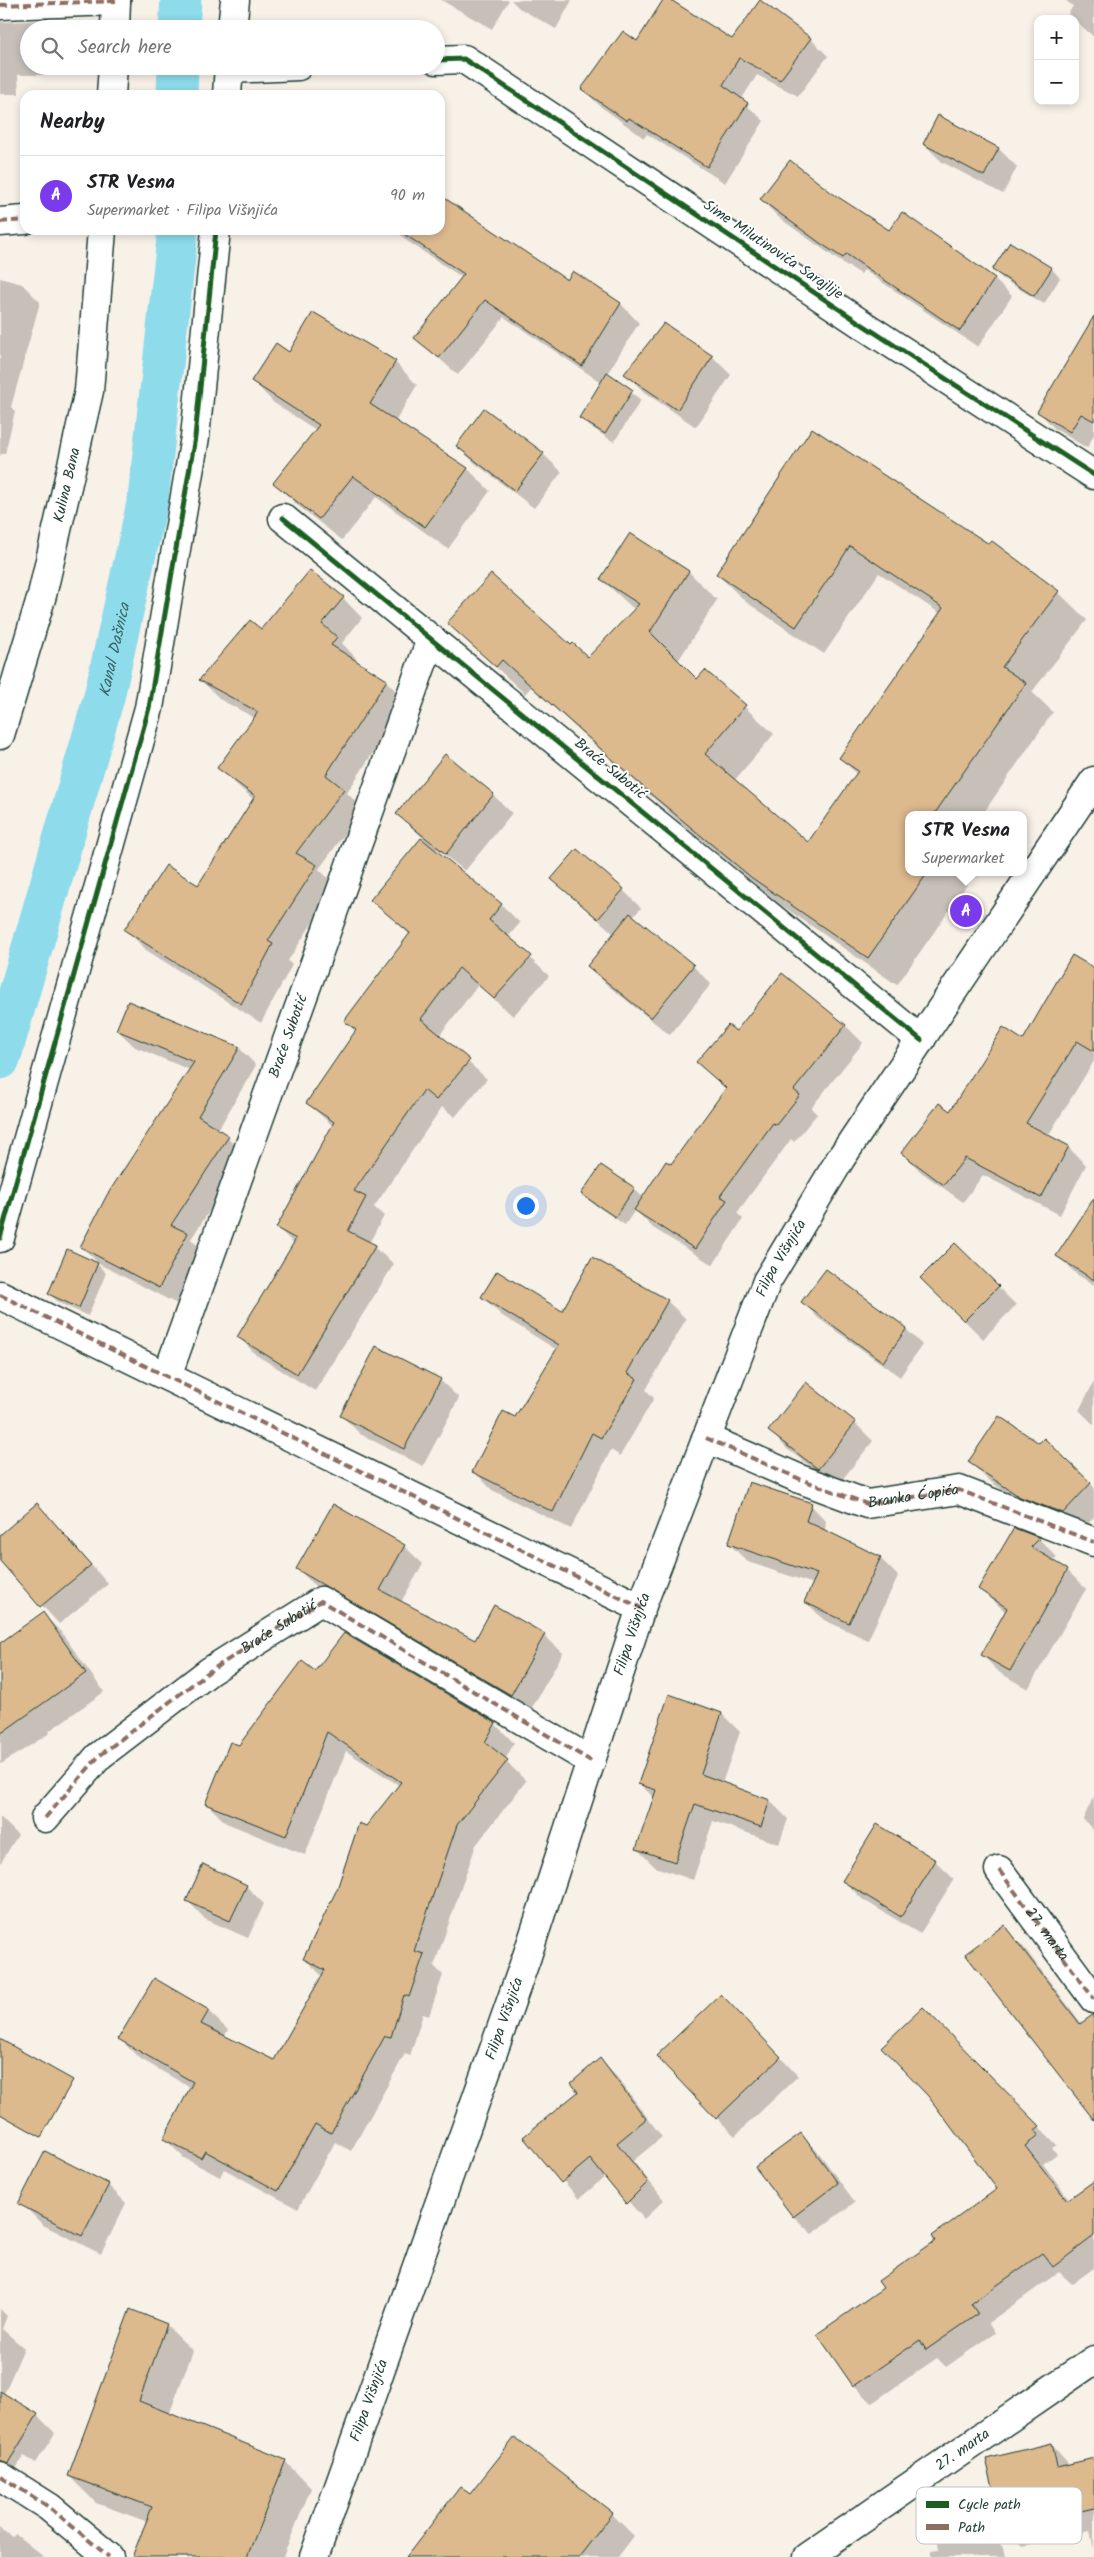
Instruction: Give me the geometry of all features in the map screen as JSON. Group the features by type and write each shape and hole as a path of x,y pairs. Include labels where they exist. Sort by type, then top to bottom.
{"street":[{"path":"0,4 116,0 115,20"},
{"path":"233,20 234,0"},
{"name":"Sime Milutinovića Sarajlije","path":"445,60 464,59 860,323 1094,475"},
{"path":"112,90 113,75"},
{"path":"228,77 241,75"},
{"path":"0,222 20,220"},
{"name":"Kulina Bana","path":"0,735 42,596 89,391 102,235"},
{"path":"0,1238 149,708 195,437 215,235"},
{"name":"Braće Subotić","path":"283,518 921,1040"},
{"name":"Braće Subotić","path":"167,1376 431,639"},
{"name":"Filipa Višnjića","path":"314,2557 524,1966 641,1608 767,1281 841,1158 1094,781"},
{"path":"0,1295 641,1608"},
{"name":"Branka Ćopića","path":"706,1438 800,1479 867,1504 959,1490 1094,1542"},
{"name":"Braće Subotić","path":"45,1818 98,1756 210,1670 321,1601 591,1761"},
{"name":"27. marta","path":"999,1870 1094,1999"},
{"name":"27. marta","path":"807,2557 1094,2360"},
{"path":"0,2476 49,2507 109,2557"}],"building":[{"path":"663,0 671,0 732,39 760,0 811,38 780,80 739,58 723,85 748,103 707,167 629,118 627,121 581,89 623,31 637,41"},
{"path":"938,115 999,148 984,176 923,144"},
{"path":"790,160 832,193 889,230 902,212 995,278 960,331 846,254 843,258 820,243 760,199"},
{"path":"445,198 567,280 573,271 621,303 582,366 485,300 439,358 414,338 464,274 406,235 445,235"},
{"path":"1010,242 1052,268 1034,296 992,270"},
{"path":"313,312 396,361 370,404 468,468 425,527 353,476 319,519 273,483 319,425 251,381 276,343 289,352"},
{"path":"1094,316 1094,421 1081,414 1070,432 1037,412"},
{"path":"664,323 713,356 677,410 624,374"},
{"path":"607,372 633,390 605,434 579,418"},
{"path":"484,408 544,453 515,491 456,446"},
{"path":"812,428 989,544 992,541 1059,591 1002,667 1026,683 936,811 905,811 905,876 925,876 868,958 752,878 652,795 502,660 496,667 447,623 491,574 571,645 573,643 588,657 639,604 600,579 630,533 689,571 650,632 697,679 705,670 746,705 705,754 808,842 858,771 839,758 943,608 850,546 796,627 716,574"},
{"path":"310,570 344,597 322,624 337,637 331,645 387,680 326,775 344,789 296,853 317,865 268,941 273,944 241,1004 124,930 166,865 198,885 255,796 217,768 258,712 199,680 250,620 261,629"},
{"path":"445,754 494,794 446,854 396,814"},
{"path":"421,838 502,904 489,920 532,956 494,999 459,968 421,1019 470,1060 436,1100 424,1090 354,1191 366,1197 348,1231 376,1245 297,1374 237,1337 296,1239 276,1228 334,1122 306,1103 356,1030 344,1021 410,933 370,900"},
{"path":"577,849 624,889 598,919 551,879"},
{"path":"630,913 694,965 651,1018 587,966"},
{"path":"1072,955 1094,968 1094,1051 1077,1041 1026,1123 1069,1146 1041,1198 965,1158 944,1185 901,1153 939,1103 950,1111 1003,1027 1023,1040"},
{"path":"782,973 846,1025 794,1090 800,1095 776,1125 773,1123 720,1196 727,1200 695,1249 634,1210 666,1161 671,1164 726,1088 696,1062 728,1025 736,1031"},
{"path":"128,1001 240,1047 198,1116 229,1136 171,1225 188,1233 159,1288 80,1247 107,1195 194,1062 116,1030"},
{"path":"601,1165 635,1188 615,1217 581,1194"},
{"path":"1094,1198 1094,1280 1056,1256"},
{"path":"955,1243 999,1286 964,1321 920,1278"},
{"path":"67,1249 98,1263 79,1308 48,1294"},
{"path":"592,1257 668,1300 627,1373 637,1379 601,1438 592,1433 553,1512 472,1472 503,1411 515,1417 559,1345 481,1297 497,1271 562,1311"},
{"path":"826,1269 907,1328 883,1362 801,1302"},
{"path":"376,1346 441,1379 404,1449 340,1416"},
{"path":"806,1382 856,1422 818,1469 768,1431"},
{"path":"999,1416 1039,1443 1044,1438 1091,1483 1063,1513 1020,1497 968,1462"},
{"path":"749,1482 812,1503 806,1521 881,1557 849,1623 804,1602 817,1574 728,1544"},
{"path":"37,1503 91,1565 40,1607 0,1561 0,1535"},
{"path":"333,1504 405,1545 380,1590 475,1640 494,1605 545,1634 511,1695 296,1569"},
{"path":"1014,1528 1040,1538 1031,1547 1068,1569 1010,1671 981,1655 1007,1608 978,1589"},
{"path":"43,1612 86,1673 0,1734 0,1643"},
{"path":"344,1633 496,1723 485,1742 508,1760 457,1825 414,1951 424,1954 409,1997 404,1995 391,2037 385,2036 331,2133 315,2124 278,2191 205,2151 201,2158 163,2139 193,2082 118,2039 154,1978 209,2010 201,2024 274,2060 325,1970 303,1959 337,1889 359,1823 366,1826 401,1782 327,1732 286,1836 205,1804 230,1742 239,1745 302,1661 315,1671"},
{"path":"669,1694 722,1713 701,1774 770,1800 761,1827 695,1804 675,1862 636,1849 656,1790 638,1784"},
{"path":"877,1824 936,1860 901,1917 842,1881"},
{"path":"203,1864 247,1885 230,1921 186,1901"},
{"path":"1004,1925 1080,2024 1094,2014 1094,2120 965,1954"},
{"path":"721,1994 781,2057 716,2119 656,2056"},
{"path":"923,2007 1040,2126 1035,2130 1039,2135 1025,2146 1067,2200 1094,2181 1094,2236 1053,2267 1042,2253 971,2304 978,2314 926,2350 920,2340 853,2386 817,2334 883,2288 878,2281 935,2241 932,2236 997,2189 928,2096 881,2047"},
{"path":"0,2039 73,2080 41,2137 0,2114"},
{"path":"600,2058 646,2119 617,2143 648,2182 626,2204 590,2159 561,2183 523,2137 578,2092 571,2083"},
{"path":"801,2133 838,2183 793,2217 755,2167"},
{"path":"45,2151 109,2184 82,2236 18,2204"},
{"path":"130,2309 167,2324 139,2401 286,2460 247,2557 132,2557 152,2507 68,2476"},
{"path":"0,2391 38,2414 8,2463 0,2460"},
{"path":"515,2437 613,2513 579,2557 406,2557 460,2487 470,2494"},
{"path":"1052,2443 1057,2467 1094,2458 1094,2508 1082,2511 1082,2487 993,2487 986,2459"}],"waterway":[{"name":"Kanal Dašnica","path":"180,20 181,0"},
{"name":"Kanal Dašnica","path":"177,90 178,75"},
{"name":"Kanal Dašnica","path":"0,1059 104,697 148,499 177,235"}],"marked path":[{"path":"0,5 116,1"},
{"path":"0,222 20,220"},
{"path":"0,1295 641,1608"},
{"path":"706,1438 800,1479 867,1504 959,1490 1094,1542"},
{"path":"45,1818 99,1756 210,1671 321,1601 591,1761"},
{"path":"999,1870 1094,1999"},
{"path":"0,2476 49,2507 109,2557"}],"cycle path":[{"path":"445,60 464,59 860,323 1094,475"},
{"path":"0,1238 149,708 195,437 215,235"},
{"path":"283,518 921,1040"}],"place":[{"name":"STR Vesna","path":"966,911"}]}
